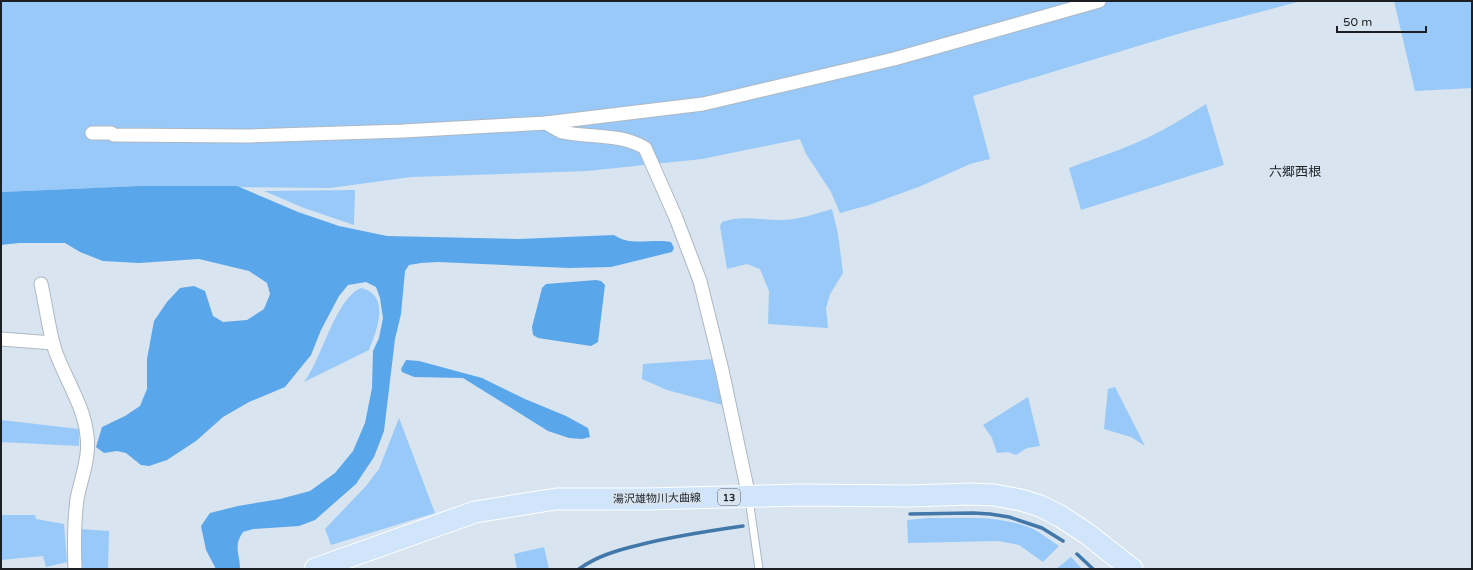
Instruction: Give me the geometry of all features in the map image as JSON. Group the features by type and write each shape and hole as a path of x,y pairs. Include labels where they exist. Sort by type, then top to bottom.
{"main road":[{"name":"湯沢雄物川大曲線","path":"315,569 475,512 556,500 801,495 910,496 970,494 994,495 1021,500 1040,506 1060,516 1086,533 1132,569"}],"street":[{"path":"92,133 180,136 322,134 546,123 702,104 894,59 1099,1"},
{"path":"546,123 561,131 613,137 636,142 645,148 676,218 700,282 722,370 749,497"},
{"path":"42,284 53,343 61,366 73,389 83,415 88,437 85,467 78,497 73,535 75,569"},
{"path":"1,340 53,343"}],"lane":[{"path":"749,497 759,569"}],"shaded area":[{"path":"1,1 1301,1 1181,33 973,96 990,159 970,164 921,186 869,205 840,213 831,192 806,154 800,139 702,159 587,171 411,177 330,188 139,186 1,192"},
{"path":"1394,1 1472,1 1472,88 1415,91"},
{"path":"1206,104 1224,165 1081,210 1069,168 1147,138"},
{"path":"139,186 237,186 298,212 339,226 387,236 519,239 614,235 627,241 671,242 674,248 672,252 611,267 569,268 438,262 409,265 405,271 401,314 395,339 384,431 374,457 356,484 315,520 299,526 253,529 243,532 238,542 240,569 216,569 206,550 201,526 210,513 238,506 280,499 310,491 335,473 353,451 365,423 372,388 373,351 379,338 383,318 380,298 376,287 366,282 348,285 339,296 321,330 311,355 285,387 249,402 223,417 196,441 167,460 149,466 141,465 126,453 117,451 104,453 96,447 102,427 125,416 140,406 147,389 147,359 154,321 167,302 180,288 194,286 205,291 213,316 223,322 247,320 264,309 270,294 267,283 249,271 199,259 139,263 103,261 80,252 65,243 19,243 1,245 1,192"},
{"path":"355,190 354,225 304,208 264,191"},
{"path":"832,209 838,234 843,273 830,294 826,308 828,328 768,324 769,291 760,269 747,264 727,269 720,226 722,222 744,218 780,220 794,219"},
{"path":"596,280 601,281 605,285 598,342 591,346 538,338 533,335 532,327 542,288 546,284"},
{"path":"361,288 370,292 376,298 379,306 378,324 369,350 304,382 311,372 336,317 352,294"},
{"path":"714,359 723,405 667,390 642,379 643,364"},
{"path":"406,360 419,361 482,378 525,399 566,416 588,428 590,437 582,439 569,438 548,431 463,378 414,377 402,372 401,369"},
{"path":"1115,387 1145,446 1131,437 1104,429 1108,389"},
{"path":"1028,397 1040,446 1027,448 1016,455 1008,452 997,453 992,438 983,425"},
{"path":"399,418 435,513 331,545 325,529 366,486 379,469"},
{"path":"1,420 79,429 79,446 1,442"},
{"path":"1,515 35,515 36,519 64,524 67,562 46,567 43,556 1,560"},
{"path":"929,518 980,518 1006,521 1031,528 1059,546 1043,562 1019,545 998,541 908,543 907,520"},
{"path":"80,529 109,531 108,569 82,569"},
{"path":"544,547 549,569 517,569 514,554"},
{"path":"1071,557 1082,569 1056,569"}],"waterway":[{"path":"910,514 973,513 1009,517 1042,528 1063,541"},
{"path":"579,569 600,557 631,547 678,536 743,526"},
{"path":"1077,554 1093,569"}],"district":[{"name":"六郷西根","path":"1295,171"}]}
